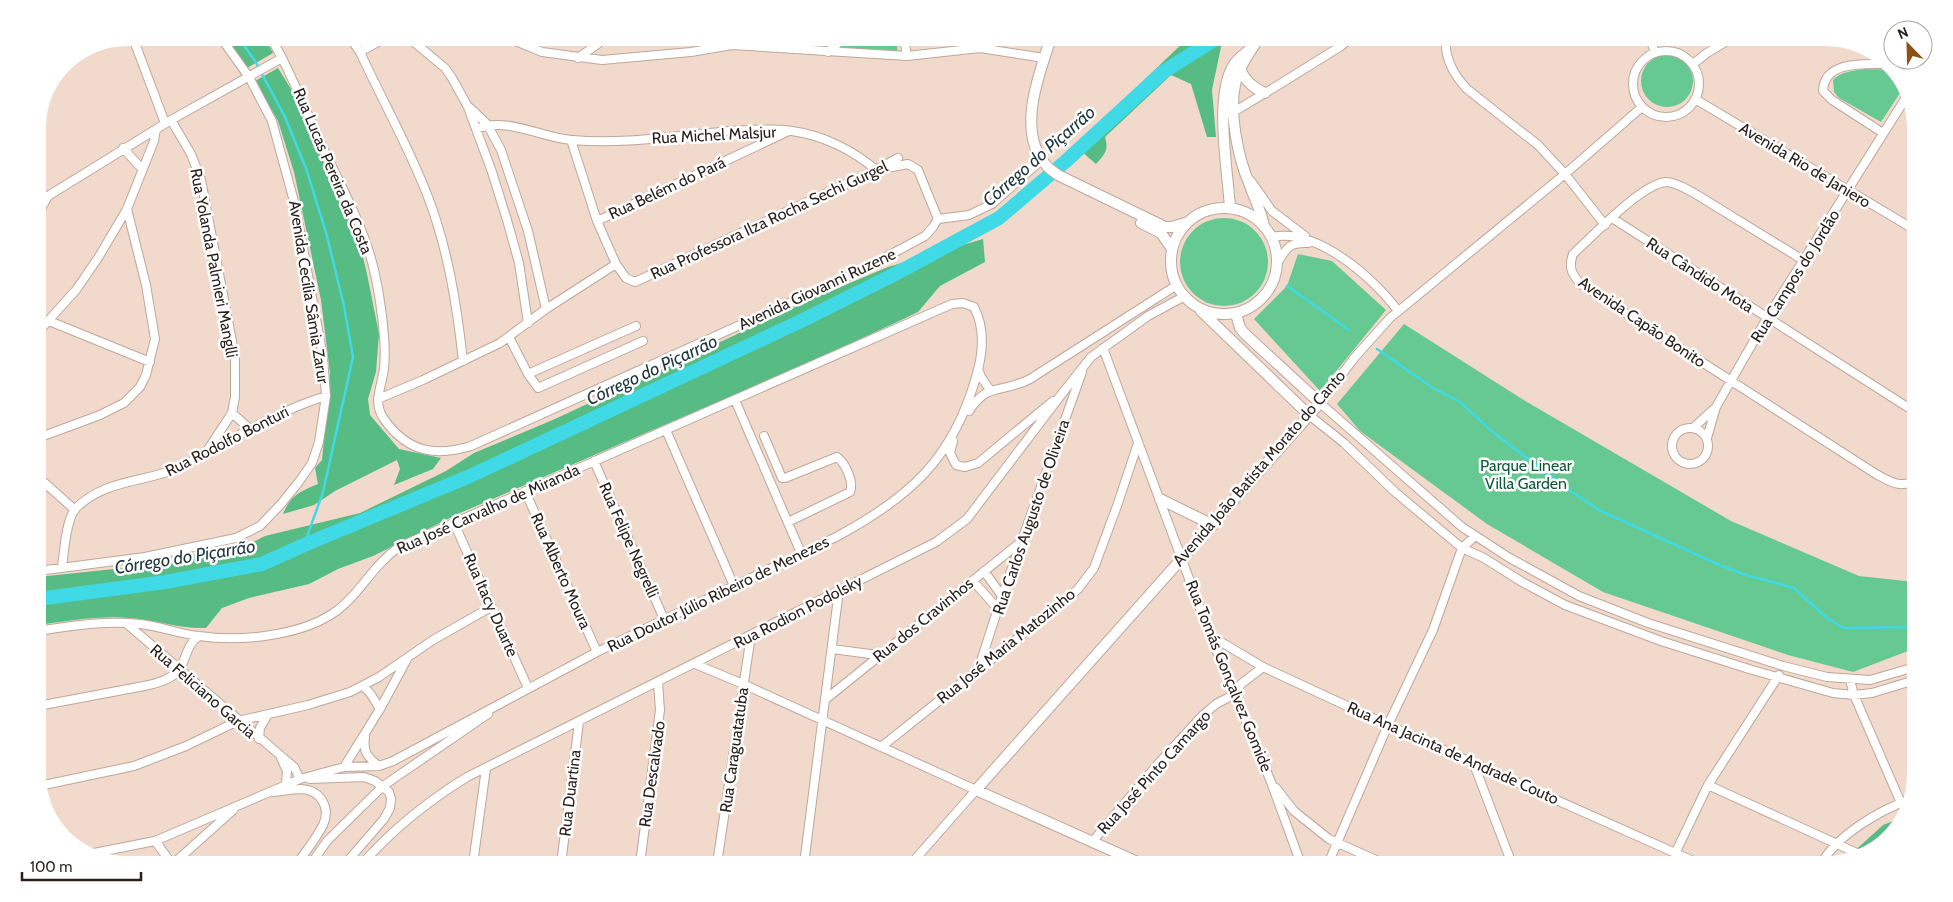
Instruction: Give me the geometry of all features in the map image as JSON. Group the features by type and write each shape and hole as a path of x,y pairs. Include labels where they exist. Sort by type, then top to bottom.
{"main road":[{"path":"1043,46 1027,101 1026,118 1028,136 1042,166 1057,177 1160,233 1172,249"},
{"path":"1041,57 1047,46"},
{"path":"1230,208 1224,149 1235,85 1240,69 1252,48"},
{"path":"1252,48 1239,58 1232,67 1225,91 1229,114 1245,173 1262,213 1264,227"},
{"path":"1240,69 1248,82 1264,93"},
{"path":"1057,177 1165,227 1172,228 1201,213 1215,209 1230,208 1251,215 1264,227 1272,237 1278,262 1274,280 1266,295 1253,307 1236,314 1218,315 1200,310"},
{"path":"1188,221 1178,234 1172,249 1170,263 1172,276 1183,297 1200,310 1224,335 1310,415"},
{"path":"1236,314 1240,328 1245,334 1320,403"},
{"name":"Avenida João Batista Morato do Canto","path":"976,790 1320,403"},
{"path":"1160,499 1213,525"},
{"path":"976,790 1124,856"}],"street":[{"name":"Rua Yolanda Palmieri Manglli","path":"136,46 168,122 191,154 203,188 235,357 235,397 232,413 204,454"},
{"name":"Avenida Cecília Sâmia Zarur","path":"46,570 145,557 236,538 260,526 298,483 312,463 319,442 326,396 323,357 295,205 272,122 252,75 228,46"},
{"name":"Rua Lucas Pereira da Costa","path":"275,46 363,234 374,271 385,351 384,369 378,399"},
{"path":"356,46 428,197 448,264 463,361"},
{"path":"360,52 370,46"},
{"path":"419,46 445,68 468,107 492,172 516,254 528,323"},
{"path":"527,46 542,52 602,60 692,52 726,46"},
{"path":"578,58 595,46"},
{"path":"746,46 907,56 980,48 1041,57"},
{"path":"828,52 835,46"},
{"path":"905,46 907,56"},
{"path":"1229,114 1341,46"},
{"path":"1447,46 1448,56 1458,80 1538,145 1565,174 1605,225"},
{"path":"1653,46 1655,53"},
{"path":"1693,64 1718,46"},
{"path":"1672,52 1687,58 1693,64 1699,81 1695,99 1682,113 1673,116 1654,115 1642,107 1635,95 1633,85 1639,65 1646,58 1655,53 1672,52"},
{"path":"46,200 48,196 123,148 282,58"},
{"path":"1876,64 1848,65 1834,70 1826,78 1823,90 1832,100 1883,133"},
{"name":"Avenida Rio de Janiero","path":"1695,99 1907,225"},
{"name":"Rua Campos do Jordão","path":"1707,438 1716,407 1767,318 1903,103"},
{"path":"468,107 487,124 501,150 522,209 546,309"},
{"name":"Avenida João Batista Morato do Canto","path":"1320,403 1355,357 1390,318 1565,174 1642,107"},
{"path":"476,129 487,124"},
{"name":"Rua Michel Malsjur","path":"487,124 507,126 571,140 641,139 753,130 791,131 833,143 855,153 876,170"},
{"path":"46,324 89,272 127,209 154,141 156,129"},
{"name":"Rua Belém do Pará","path":"597,221 791,131"},
{"path":"378,399 463,361 509,337 546,309 616,264 597,221 571,140"},
{"path":"123,148 142,169"},
{"name":"Rua Professora Ilza Rocha Sechi Gurgel","path":"616,264 626,278 635,282 640,281 898,158"},
{"path":"876,170 908,164 918,170 938,219 969,215 992,204 1042,166"},
{"path":"1245,173 1272,211 1315,243 1350,264 1375,284 1398,311"},
{"name":"Avenida Capão Bonito","path":"1803,260 1678,184 1667,182 1644,191 1573,254 1570,263 1571,273 1582,285 1891,483 1907,484"},
{"path":"46,435 100,415 124,403 140,387 146,375 155,339 146,285 127,209"},
{"name":"Rua Cândido Mota","path":"1612,218 1907,407"},
{"name":"Avenida Giovanni Ruzene","path":"378,399 380,411 384,419 404,441 433,452 452,452 471,446 860,271 925,236 938,219"},
{"path":"1272,237 1297,235 1315,243"},
{"path":"1278,262 1288,248 1297,242 1315,243"},
{"path":"1061,395 978,463 965,467 956,465 952,459 950,453 958,430 974,403 990,390 1018,386 1177,285"},
{"name":"Rua Rodion Podolsky","path":"370,856 396,830 430,802 467,777 658,683 936,542 967,519 1084,365 1103,348 1148,316 1183,297"},
{"name":"Rua Doutor Júlio Ribeiro de Menezes","path":"300,779 344,768 379,766 393,761 597,652 870,518 895,500 928,470 958,430 978,369 982,332 979,316 974,307 963,303 952,304 939,310"},
{"name":"Rua José Carvalho de Miranda","path":"46,630 89,624 139,624 199,636 227,639 251,638 304,627 332,614 347,601 385,556 399,547 939,310"},
{"path":"49,321 150,362"},
{"path":"528,374 636,326"},
{"path":"509,337 528,374 538,388 643,341"},
{"name":"Rua Tomás Gonçalvez Gomide","path":"1103,348 1210,635 1271,782 1297,856"},
{"name":"Rua Carlos Augusto de Oliveira","path":"978,670 1002,596 1084,365"},
{"path":"978,369 990,390"},
{"name":"Rua Rodolfo Bonturi","path":"74,510 107,488 123,482 159,476 180,468 298,405 326,396"},
{"path":"735,400 801,553"},
{"path":"1320,403 1475,536 1508,557 1579,596 1648,623 1783,666 1827,677 1870,680 1907,669"},
{"name":"Rua Campos do Jordão","path":"1693,428 1716,407"},
{"path":"232,413 250,429"},
{"path":"1310,415 1344,443 1395,492 1462,548 1484,558 1522,582 1565,605 1661,641 1833,693 1854,695 1889,689 1907,683"},
{"path":"1693,428 1700,431 1707,438 1708,450 1701,461 1690,465 1678,460 1672,450 1674,439 1681,430 1693,428"},
{"path":"666,430 734,586"},
{"path":"764,436 782,478 837,457 843,463 852,483 850,492 788,522"},
{"name":"Rua José Maria Matozinho","path":"881,747 1062,603 1087,579 1094,568 1138,443"},
{"name":"Rua Felipe Negrelli","path":"594,461 664,620"},
{"path":"46,484 74,510 62,567"},
{"name":"Rua Alberto Moura","path":"525,491 597,652"},
{"name":"Rua Itacy Duarte","path":"454,523 528,688"},
{"path":"1332,856 1388,725 1433,630 1462,548 1475,536"},
{"name":"Rua dos Cravinhos","path":"826,700 878,655 1022,541"},
{"path":"984,571 1002,596"},
{"path":"973,581 999,610"},
{"path":"805,856 839,590"},
{"path":"47,784 121,769 149,761 238,721 308,705 363,686 433,640 492,607"},
{"name":"Rua Feliciano Garcia","path":"127,624 280,757 294,767 300,779"},
{"name":"Rua Caraguatatuba","path":"718,856 751,635"},
{"name":"Rua Ana Jacinta de Andrade Couto","path":"1210,635 1263,666 1388,725 1682,856"},
{"path":"46,704 152,684 169,677 179,670 188,648 199,636"},
{"path":"832,649 878,655"},
{"path":"344,768 380,709 407,658"},
{"path":"695,664 976,790"},
{"name":"Rua José Pinto Camargo","path":"1092,842 1158,764 1203,715 1216,704 1235,694 1241,684 1263,666"},
{"path":"1674,856 1708,785 1778,677 1783,666"},
{"path":"1828,856 1852,831 1901,803 1854,695 1850,680"},
{"name":"Rua Descalvado","path":"641,856 660,710 658,683"},
{"path":"363,686 380,709"},
{"path":"317,856 327,841 383,786 500,705"},
{"path":"259,739 260,728 268,714"},
{"name":"Rua Duartina","path":"562,856 579,722"},
{"path":"365,735 365,752 379,766"},
{"path":"280,757 287,771 286,784"},
{"path":"1473,762 1509,856"},
{"path":"474,856 486,768"},
{"path":"102,852 155,841 300,779 364,777 383,786 391,795 390,808 384,819 352,856"},
{"path":"1271,782 1294,811 1303,819 1338,844 1366,856"},
{"path":"1708,785 1852,851"},
{"path":"267,792 302,789 314,794 325,805 327,812 323,826 302,856"},
{"name":"Avenida João Batista Morato do Canto","path":"918,856 976,790"},
{"path":"182,856 238,805"},
{"path":"155,841 167,856"}],"green space":[{"path":"232,46 269,46 273,53 247,68"},
{"path":"840,46 897,46 897,53 841,48"},
{"path":"1180,46 1222,46 1212,90 1216,137 1207,137 1191,84 1171,75 1105,137 1107,145 1105,152 1096,164 1075,146"},
{"path":"1662,55 1672,55 1686,62 1693,76 1693,86 1686,100 1672,107 1662,107 1652,103 1645,96 1641,86 1641,76 1645,66 1652,59"},
{"path":"278,68 294,94 358,236 379,334 376,372 368,399 370,415 399,449 441,458 433,469 394,485 400,469 397,460 335,491 314,505 283,514 289,502 296,495 318,484 315,468 322,460 330,373 321,300 294,172 278,121 255,81"},
{"path":"1865,69 1883,70 1893,82 1899,94 1881,122 1839,98 1834,92 1833,80 1840,75"},
{"path":"1224,218 1241,221 1255,231 1265,245 1268,262 1265,279 1255,293 1241,303 1224,306 1207,303 1193,293 1183,279 1180,262 1183,245 1193,231 1207,221"},
{"path":"983,239 985,262 940,286 918,312 801,366 460,513 373,556 338,569 309,584 249,598 222,608 206,628 119,617 46,624 46,576 133,567 149,568 161,559 239,549 265,536 360,513 446,471 474,453 555,419 821,295 888,267"},
{"path":"1298,254 1332,261 1386,310 1320,391 1254,319 1287,286"},
{"name":"Parque Linear Villa Garden","path":"1404,324 1522,399 1731,521 1859,576 1907,581 1907,651 1853,672 1788,655 1603,592 1487,524 1360,431 1337,404"},
{"path":"1891,822 1879,836 1856,849 1883,825"}],"waterway":[{"path":"245,46 255,61 285,117 307,171 327,236 344,306 353,357 323,492 304,545"},
{"name":"Córrego do Piçarrão","path":"46,598 165,582 262,564 470,476 799,322 899,272 999,218 1066,161 1163,72 1204,46"},
{"path":"1287,286 1349,330"},
{"path":"1377,349 1433,388 1460,402 1494,433 1565,487 1599,510 1715,563 1743,574 1794,588 1826,617 1843,628 1907,627"}]}
